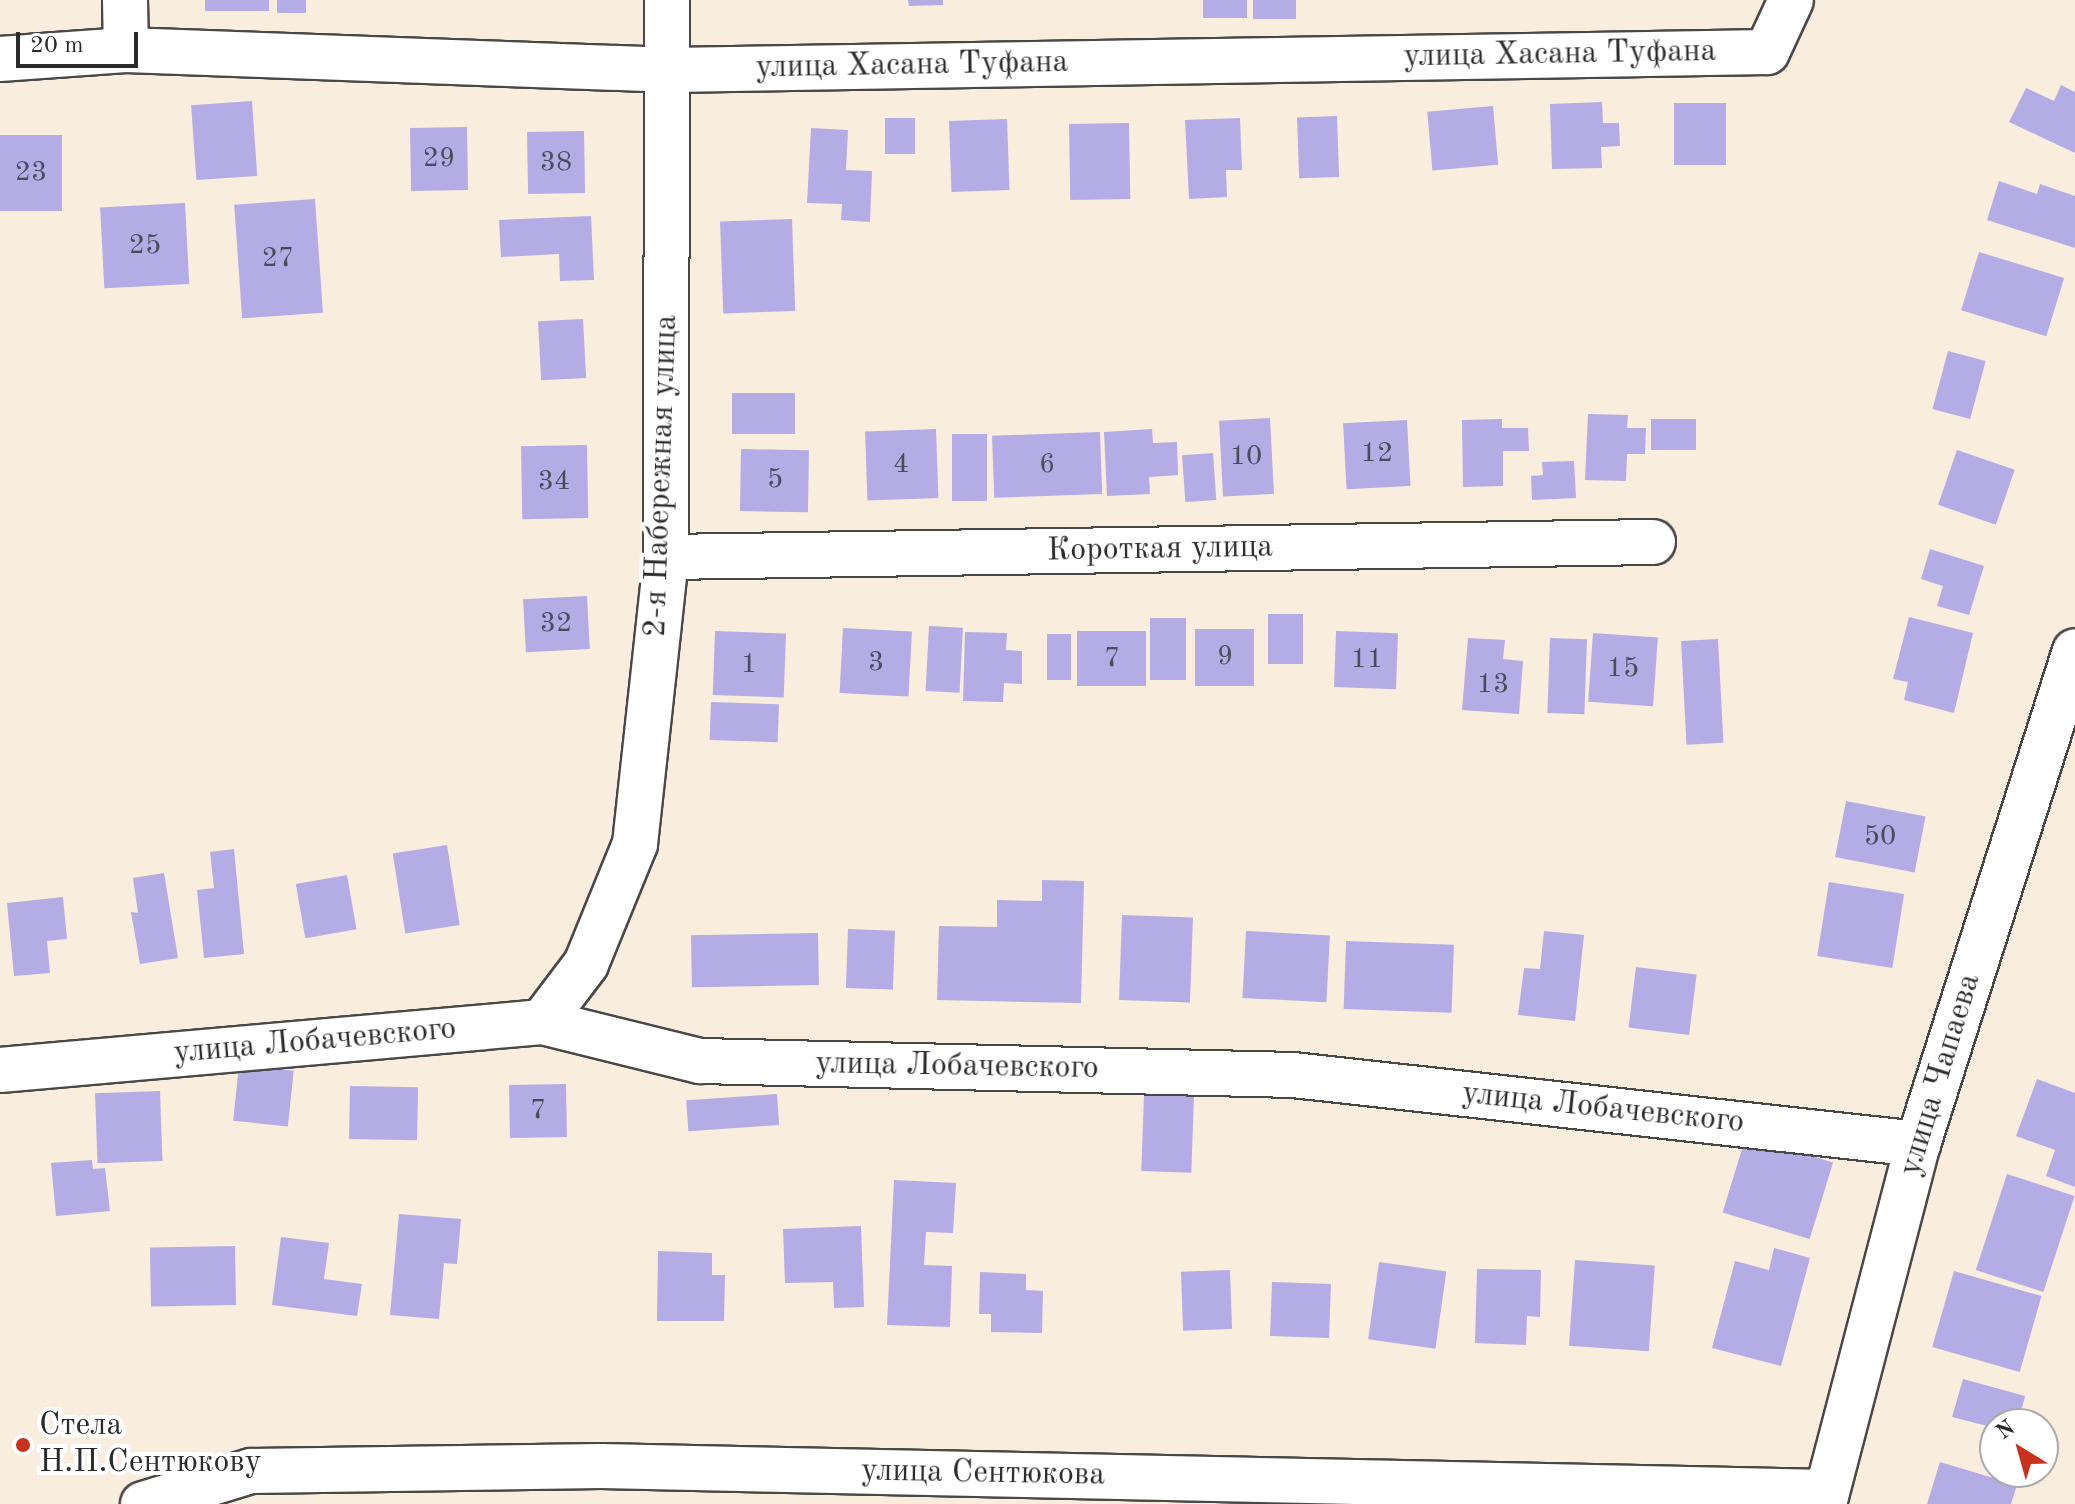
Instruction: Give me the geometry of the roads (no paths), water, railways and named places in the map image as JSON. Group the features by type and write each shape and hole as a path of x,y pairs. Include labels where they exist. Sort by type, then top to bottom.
{"street":[{"path":"125,0 126,50"},
{"name":"2-я Набережная улица","path":"542,1022 586,964 635,844 666,557 671,70 667,0"},
{"name":"улица Хасана Туфана","path":"0,59 126,50 671,70 1767,52 1791,0"},
{"name":"Короткая улица","path":"666,557 1653,542"},
{"name":"улица Чапаева","path":"1826,1498 1918,1144 2075,651"},
{"name":"улица Лобачевского","path":"0,1070 542,1022 700,1061 1293,1075 1918,1144"},
{"name":"улица Сентюкова","path":"143,1504 251,1471 601,1466 1826,1498"}],"place":[{"name":"Стела Н.П.Сентюкову","path":"23,1445"}]}
